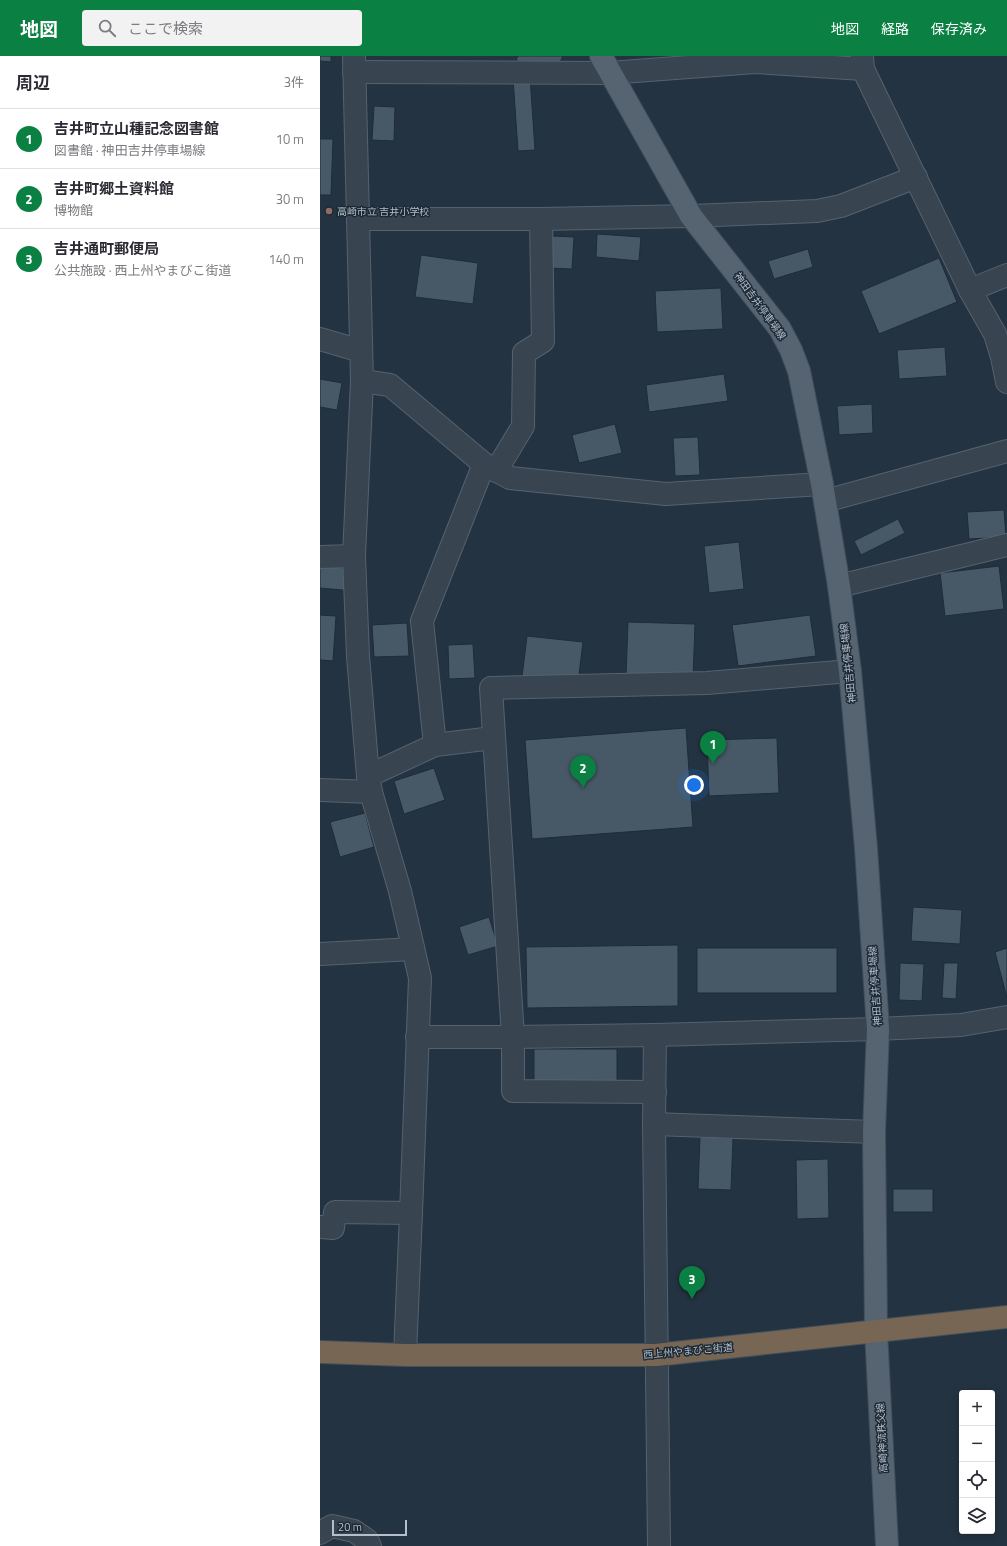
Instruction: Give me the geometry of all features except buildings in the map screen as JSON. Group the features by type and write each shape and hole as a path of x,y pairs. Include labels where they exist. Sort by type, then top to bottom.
{"highway":[{"name":"西上州やまびこ街道","path":"320,1352 405,1355 656,1355 1007,1317"}],"main road":[{"name":"神田吉井停車場線","path":"605,65 691,216 780,329 799,370 823,493 839,586 850,671 866,848 878,1029 874,1132 876,1331"},
{"name":"高崎神流秩父線","path":"876,1331 887,1546"}],"street":[{"path":"405,1355 412,1213 420,978 400,891 370,784 358,656 354,556 362,381 354,64 605,65 738,60 755,62 863,62 970,290 995,334 1002,357 1007,382"},
{"path":"358,219 541,219 691,216 817,211 841,206 916,177"},
{"path":"435,745 422,621 490,468 523,426 524,353 543,341 541,219"},
{"path":"970,290 1007,275"},
{"path":"320,339 361,351"},
{"path":"362,381 390,385 490,468 510,478 666,494 823,493 1007,451"},
{"path":"839,586 1007,545"},
{"path":"320,557 354,556"},
{"path":"655,1092 513,1091 513,1038 491,688 707,683 850,671"},
{"path":"320,790 370,784 435,745 493,738"},
{"path":"320,954 413,950"},
{"path":"417,1037 513,1038 878,1029 961,1025 1007,1017"},
{"path":"654,1035 659,1546"},
{"path":"654,1124 874,1132"},
{"path":"320,1227 334,1228 335,1212 412,1213"},
{"path":"320,1533 332,1526 354,1531 367,1540 370,1546"}],"place":[{"name":"高崎市立 吉井小学校","path":"329,211"},
{"name":"吉井町立山種記念図書館","path":"713,764"},
{"name":"吉井町郷土資料館","path":"583,788"},
{"name":"吉井通町郵便局","path":"692,1299"}]}
